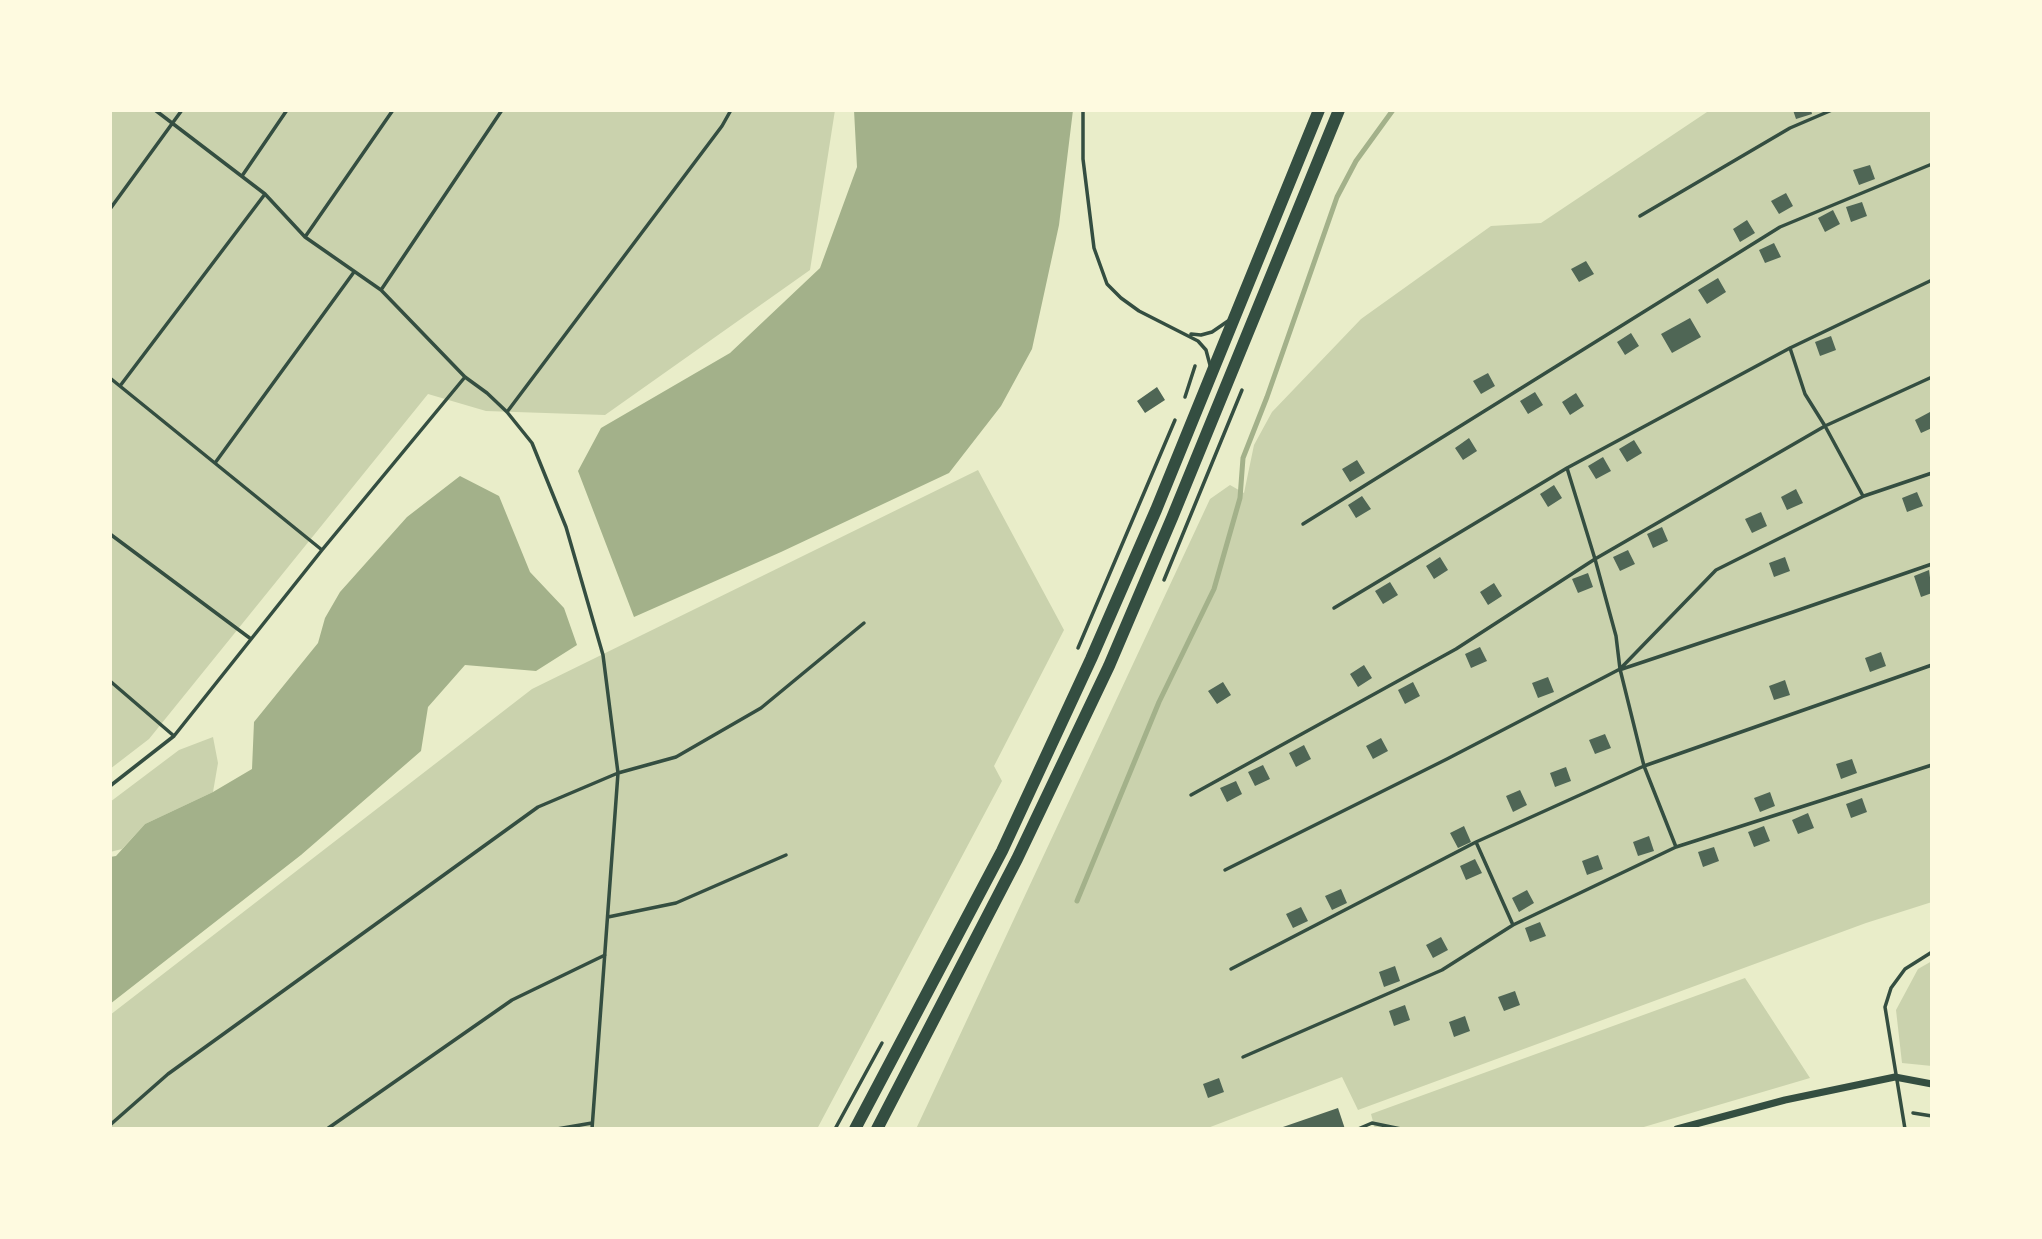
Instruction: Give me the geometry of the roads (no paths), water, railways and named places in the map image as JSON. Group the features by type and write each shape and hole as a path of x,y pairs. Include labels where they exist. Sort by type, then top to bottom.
{"highway":[{"path":"855,1129 1002,851 1091,659 1319,110"},
{"path":"877,1129 1017,859 1109,666 1339,110"}],"street":[{"path":"1677,1129 1785,1100 1895,1077 1932,1084"}],"lane":[{"path":"155,110 265,194 305,237 381,290 465,377 507,412 532,443 566,527 603,655 618,773 592,1129"},
{"path":"110,209 182,110"},
{"path":"242,176 287,110"},
{"path":"305,237 393,110"},
{"path":"381,290 502,110"},
{"path":"507,412 722,126 731,110"},
{"path":"1083,110 1083,159 1094,248 1107,284 1139,311 1198,341 1206,350 1210,362 1209,379"},
{"path":"1640,215 1790,128 1832,110"},
{"path":"1303,524 1780,227 1932,164"},
{"path":"120,386 265,194"},
{"path":"215,463 355,271"},
{"path":"1334,608 1567,468 1790,348 1932,280"},
{"path":"1185,333 1201,335 1212,332 1228,321 1237,309"},
{"path":"1790,348 1805,394 1864,496"},
{"path":"110,786 174,736 322,550 465,377"},
{"path":"1191,795 1456,649 1595,559 1825,426 1932,377"},
{"path":"110,378 322,550"},
{"path":"1567,468 1616,636 1620,670 1644,766 1676,847"},
{"path":"1620,670 1716,570 1864,496 1932,473"},
{"path":"110,534 251,639"},
{"path":"1225,870 1620,670 1932,564"},
{"path":"110,1125 168,1074 538,807 618,773 676,757 761,708 863,624"},
{"path":"1231,969 1476,842 1644,766 1932,665"},
{"path":"110,681 174,736"},
{"path":"1243,1057 1442,970 1513,925 1676,847 1932,765"},
{"path":"1476,842 1513,925"},
{"path":"608,917 676,903 786,855"},
{"path":"1905,1129 1900,1112 1885,1007 1891,988 1905,969 1932,952"},
{"path":"327,1129 512,1000 605,955"},
{"path":"557,1129 592,1123"},
{"path":"1358,1129 1372,1124 1401,1129"}],"waterway":[{"path":"1077,901 1159,702 1214,589 1240,498 1243,458 1337,197 1356,161 1393,110"}]}
